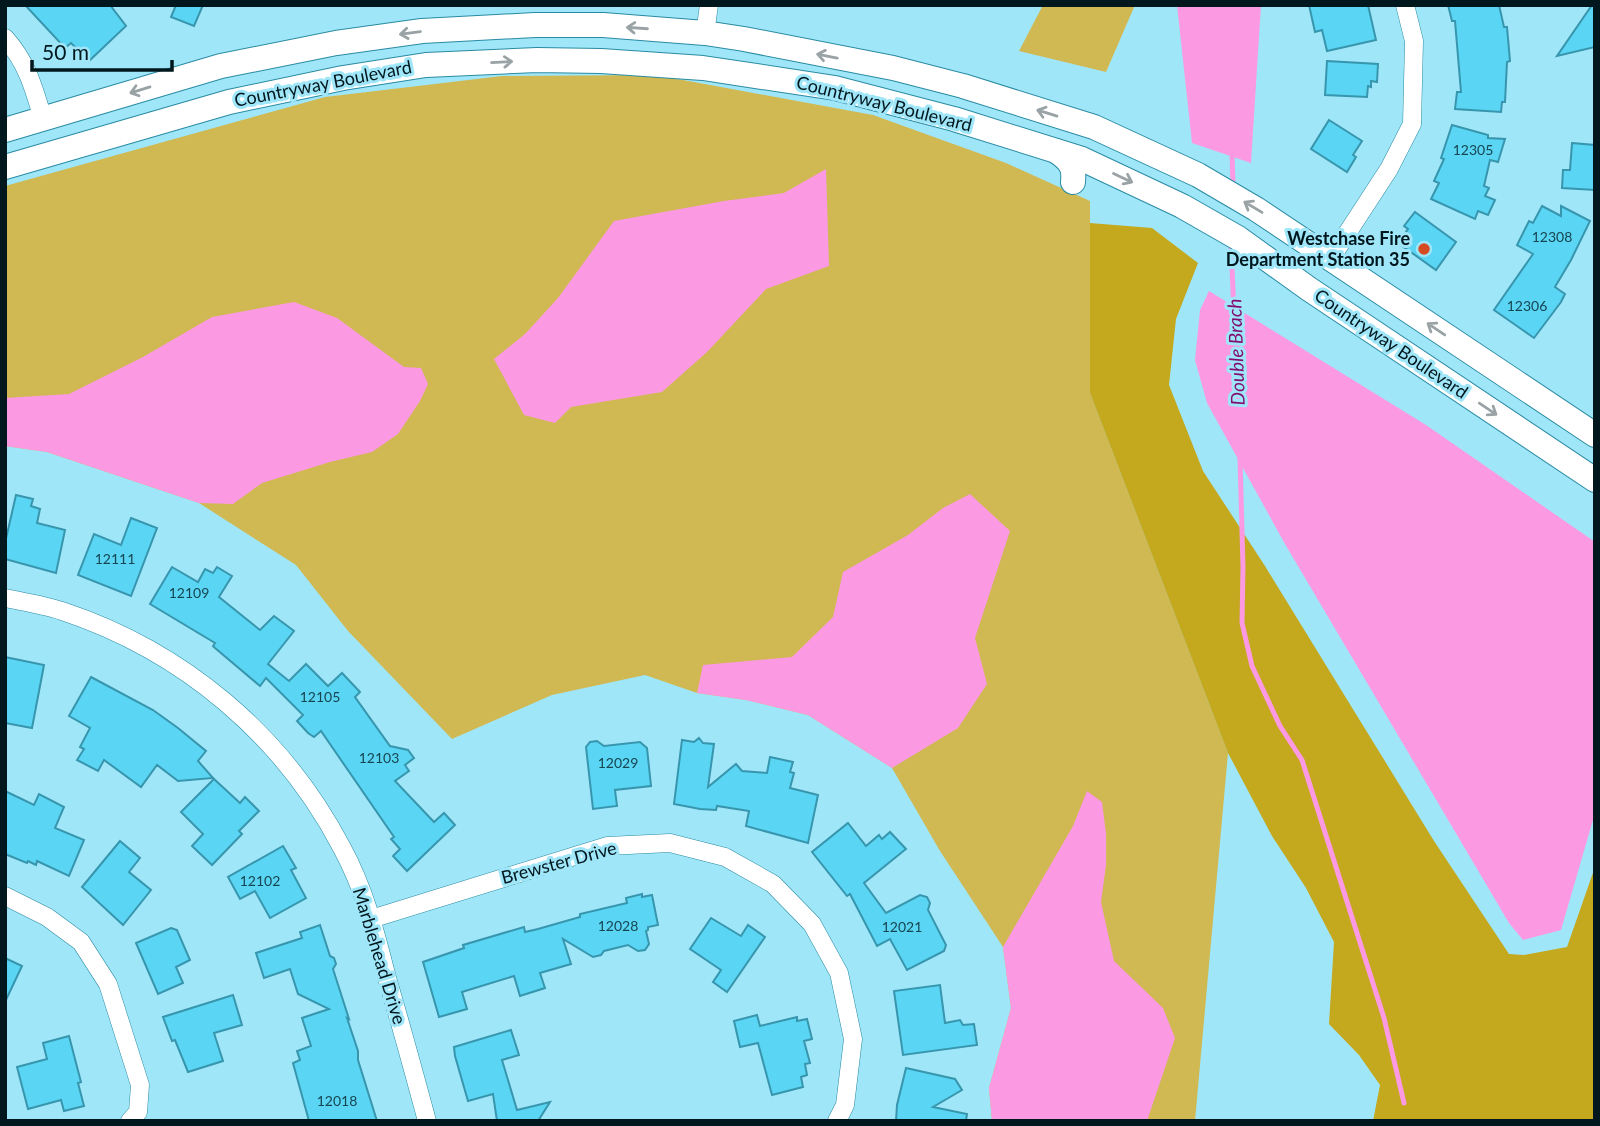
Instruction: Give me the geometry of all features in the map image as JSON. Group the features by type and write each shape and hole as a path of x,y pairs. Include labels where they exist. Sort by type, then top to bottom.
{"street":[{"path":"703,68 709,5"},
{"path":"1309,289 1389,169 1412,124 1414,41 1405,5"},
{"name":"Countryway Boulevard","path":"5,130 221,66 336,43 410,33 603,25 705,33 893,68 963,86 1094,127 1198,175 1331,258 1595,435"},
{"path":"5,38 18,52 29,71 53,153"},
{"name":"Countryway Boulevard","path":"5,167 229,102 343,78 426,65 537,60 601,61 703,68 835,88 954,119 1082,159 1182,206 1238,238 1309,289 1595,480"},
{"path":"1055,151 1071,164 1073,182"},
{"name":"Marblehead Drive","path":"5,598 61,610 134,640 197,678 257,729 305,786 343,849 372,919 427,1121"},
{"name":"Brewster Drive","path":"372,919 607,846 670,843 725,857 773,884 813,924 839,973 853,1039 845,1105 837,1121"},
{"path":"5,896 47,917 82,943 108,984 140,1085 138,1112 130,1121"}],"shaded area":[{"path":"1043,5 1135,5 1106,72 1019,51"},
{"path":"656,75 873,115 1006,163 1090,201 1090,393 1228,753 1195,1121 992,1121 989,1088 1011,1008 1003,947 940,851 892,768 808,715 746,700 697,693 645,675 552,695 452,739 348,631 296,565 199,503 47,452 5,446 5,186 325,97 502,76"},
{"path":"1090,223 1152,228 1198,263 1176,319 1169,385 1203,471 1265,566 1434,841 1509,954 1524,955 1567,947 1595,867 1595,1121 1373,1121 1380,1085 1359,1055 1329,1024 1334,942 1306,888 1272,836 1228,753 1090,393"}],"water":[{"path":"1177,5 1261,5 1251,163 1192,143"},
{"path":"826,169 829,266 766,289 707,352 662,392 571,407 555,423 524,415 494,359 525,334 558,298 614,221 784,193"},
{"path":"1209,291 1426,425 1595,542 1595,813 1561,930 1523,940 1509,923 1285,544 1207,403 1195,360 1200,310"},
{"path":"294,302 337,318 404,367 421,368 428,384 420,401 398,434 372,452 262,483 233,504 199,503 47,452 5,446 5,398 69,394 143,357 212,317"},
{"path":"970,494 1010,531 975,638 987,684 958,728 892,768 808,715 746,700 697,693 703,665 792,657 833,617 843,572 908,535 943,508"},
{"path":"1087,791 1102,802 1106,865 1101,902 1114,961 1163,1008 1175,1038 1147,1121 992,1121 989,1088 1011,1008 1003,947 1073,826"}],"building":[{"path":"25,5 110,5 126,26 89,61 71,43 65,48"},
{"path":"176,5 203,5 194,26 171,17"},
{"path":"1309,5 1368,5 1376,40 1327,51 1322,30 1315,32"},
{"path":"1448,5 1499,5 1504,27 1507,27 1510,61 1507,62 1505,102 1502,102 1501,112 1455,109 1457,92 1461,92 1455,21 1452,21"},
{"path":"1592,5 1595,5 1595,47 1557,56"},
{"path":"1327,61 1378,64 1377,82 1371,81 1367,97 1325,95"},
{"path":"1329,120 1362,141 1347,172 1311,149"},
{"path":"1452,125 1488,135 1488,138 1505,139 1498,162 1490,160 1484,186 1489,188 1485,196 1495,200 1488,215 1478,211 1475,219 1431,199 1439,183 1434,181 1444,159 1441,158"},
{"path":"1572,143 1595,145 1595,190 1562,188 1563,170 1570,170"},
{"path":"1542,206 1561,216 1561,206 1590,221 1555,287 1565,294 1534,338 1494,310 1533,254 1517,245 1529,221 1533,223"},
{"path":"1415,212 1456,242 1436,270 1398,243 1408,229 1404,226"},
{"path":"16,495 33,499 31,506 40,509 37,523 65,530 56,573 5,559 5,543"},
{"path":"131,518 157,528 131,596 78,575 94,534 121,545"},
{"path":"172,567 198,582 205,569 213,573 217,567 232,576 219,597 260,630 274,616 294,631 268,664 289,681 306,664 328,686 342,673 360,692 355,697 390,746 408,750 414,758 405,765 409,771 395,781 434,822 444,813 455,825 407,871 393,856 400,849 391,839 394,837 321,731 314,737 308,733 297,721 303,715 266,678 260,686 215,648 215,643 150,604"},
{"path":"5,657 44,665 32,728 5,723"},
{"path":"91,677 153,710 206,751 198,761 213,778 178,781 157,765 141,787 104,760 98,771 77,760 84,749 80,747 90,728 69,716"},
{"path":"699,738 703,743 714,744 708,787 736,764 742,771 767,773 770,757 793,762 790,772 794,773 790,788 818,795 808,843 746,826 749,811 717,806 716,810 700,809 674,804 682,740 694,742"},
{"path":"597,741 604,746 640,742 647,748 651,786 615,790 617,806 593,809 586,747 590,742"},
{"path":"214,779 240,803 245,797 259,811 239,831 242,834 212,865 192,846 203,834 181,812"},
{"path":"5,791 34,805 39,794 64,807 55,828 84,840 69,876 37,861 36,865 5,854"},
{"path":"848,823 866,846 879,835 882,839 890,832 906,849 864,883 886,913 920,895 927,897 930,903 928,910 946,945 944,951 907,970 890,939 877,946 850,894 847,896 812,852"},
{"path":"120,841 140,858 129,872 151,890 123,925 82,887"},
{"path":"283,846 296,868 291,870 306,898 270,918 255,891 240,899 228,877"},
{"path":"642,894 642,897 652,895 658,925 648,927 646,931 649,944 645,950 638,951 628,945 604,951 593,957 563,939 571,964 540,973 545,988 520,996 514,976 462,992 467,1009 439,1017 423,962 464,948 463,945 524,927 525,932 538,929 580,917 580,914 627,903 626,898"},
{"path":"711,918 741,936 748,925 765,937 727,992 713,982 721,970 690,949"},
{"path":"320,925 330,956 336,964 333,969 377,1121 309,1121 293,1063 300,1060 297,1051 311,1046 302,1018 329,1009 298,994 290,969 264,978 256,953 302,938 300,932"},
{"path":"171,928 177,930 190,960 176,967 183,983 158,994 136,943"},
{"path":"5,958 22,966 5,1002"},
{"path":"940,985 945,1023 960,1020 963,1025 974,1024 977,1045 903,1055 894,991"},
{"path":"233,995 242,1025 214,1033 223,1061 188,1072 163,1017"},
{"path":"757,1015 760,1026 797,1017 797,1021 807,1019 812,1039 804,1041 810,1063 805,1064 807,1075 801,1077 803,1087 772,1095 758,1043 740,1047 734,1021"},
{"path":"511,1030 519,1055 502,1060 517,1110 550,1102 538,1121 497,1121 493,1094 468,1101 454,1047"},
{"path":"69,1036 84,1106 64,1111 61,1100 28,1109 17,1067 47,1059 43,1043"},
{"path":"906,1068 955,1079 962,1090 933,1107 967,1114 966,1121 896,1121"}],"waterway":[{"path":"1232,152 1233,187"},
{"name":"Double Brach","path":"1231,246 1234,313"},
{"path":"1240,459 1242,623 1252,666 1280,726 1302,760 1384,1018 1404,1103"}],"place":[{"name":"Westchase Fire Department Station 35","path":"1424,249"}]}
